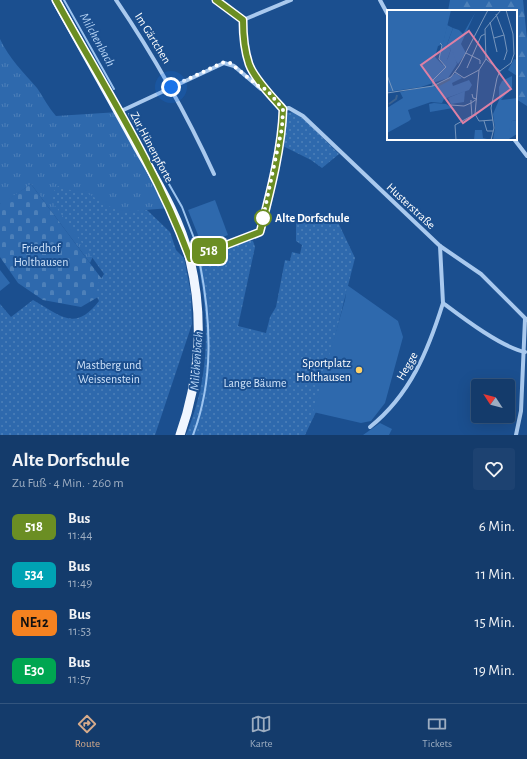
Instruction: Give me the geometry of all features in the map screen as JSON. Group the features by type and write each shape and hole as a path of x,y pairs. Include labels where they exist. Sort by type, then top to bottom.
{"main road":[{"name":"Zur Hünenpforte","path":"56,0 119,112 170,208 190,259 197,303 198,355 190,402 180,435"}],"street":[{"name":"Im Gärtchen","path":"116,0 142,38 171,87 214,174"},
{"path":"216,0 243,20"},
{"path":"243,20 291,0"},
{"path":"380,0 387,13"},
{"path":"190,259 260,232 272,179 282,128 283,109 266,89 249,65 244,41 243,20"},
{"path":"119,112 224,62 234,66 261,88 266,89"},
{"name":"Husterstraße","path":"283,109 289,108 304,116 440,246 481,274 526,320"},
{"path":"515,140 527,156"},
{"name":"Hegge","path":"370,427 398,400 417,371 427,351 443,303 440,246"},
{"path":"443,303 477,327 515,350 525,352"},
{"path":"516,435 522,410 526,320"}],"green space":[{"path":"450,0 523,0 527,39 527,106 517,100 517,10 448,10"},
{"path":"0,39 12,59 37,88 56,116 119,112 170,208 145,210 96,250 90,263 31,184 1,205 0,203"},
{"path":"294,112 305,120 339,154 322,168 311,160 283,146 287,113"},
{"name":"Friedhof Holthausen","path":"31,184 110,290 81,307 43,300 18,283 0,257 0,203 1,204"},
{"name":"Mastberg und Weissenstein","path":"58,186 76,192 83,190 106,205 122,212 147,210 170,232 176,250 184,258 191,294 192,324 155,435 0,435 0,304 11,317 33,300 60,316 75,319 90,311 99,301 96,290 104,274 49,197"},
{"path":"215,200 228,235 202,245 188,210"},
{"name":"Lange Bäume","path":"296,213 335,216 355,258 316,412 305,435 186,435 200,392 206,350 205,307 198,263 200,259 248,240 253,241 255,247 238,326 266,333 270,317 276,307 285,260 290,261 292,252 300,254 302,245 296,241"},
{"path":"0,270 10,283 0,291"},
{"name":"Sportplatz Holthausen","path":"347,285 398,321 403,337 385,403 371,421 361,423 313,412 345,300"},
{"path":"380,423 392,429 389,435 363,435"}],"waterway":[{"name":"Milchenbach","path":"64,0 114,89"},
{"name":"Milchenbach","path":"129,114 182,207 197,246"},
{"name":"Milchenbach","path":"193,435 200,414 204,393 208,350 208,329 204,285 200,264"}],"bus line":[{"name":"518","path":"56,0 157,182 180,230 190,259 260,232 282,128 283,109 266,89 249,65 244,41 243,20 216,0"}],"place":[{"name":"Alte Dorfschule","path":"263,218"},
{"name":"Sportplatz Holthausen","path":"359,370"}],"route":[{"path":"171,87 224,62 230,63 256,85 266,89 283,109 282,128 263,218"}]}
